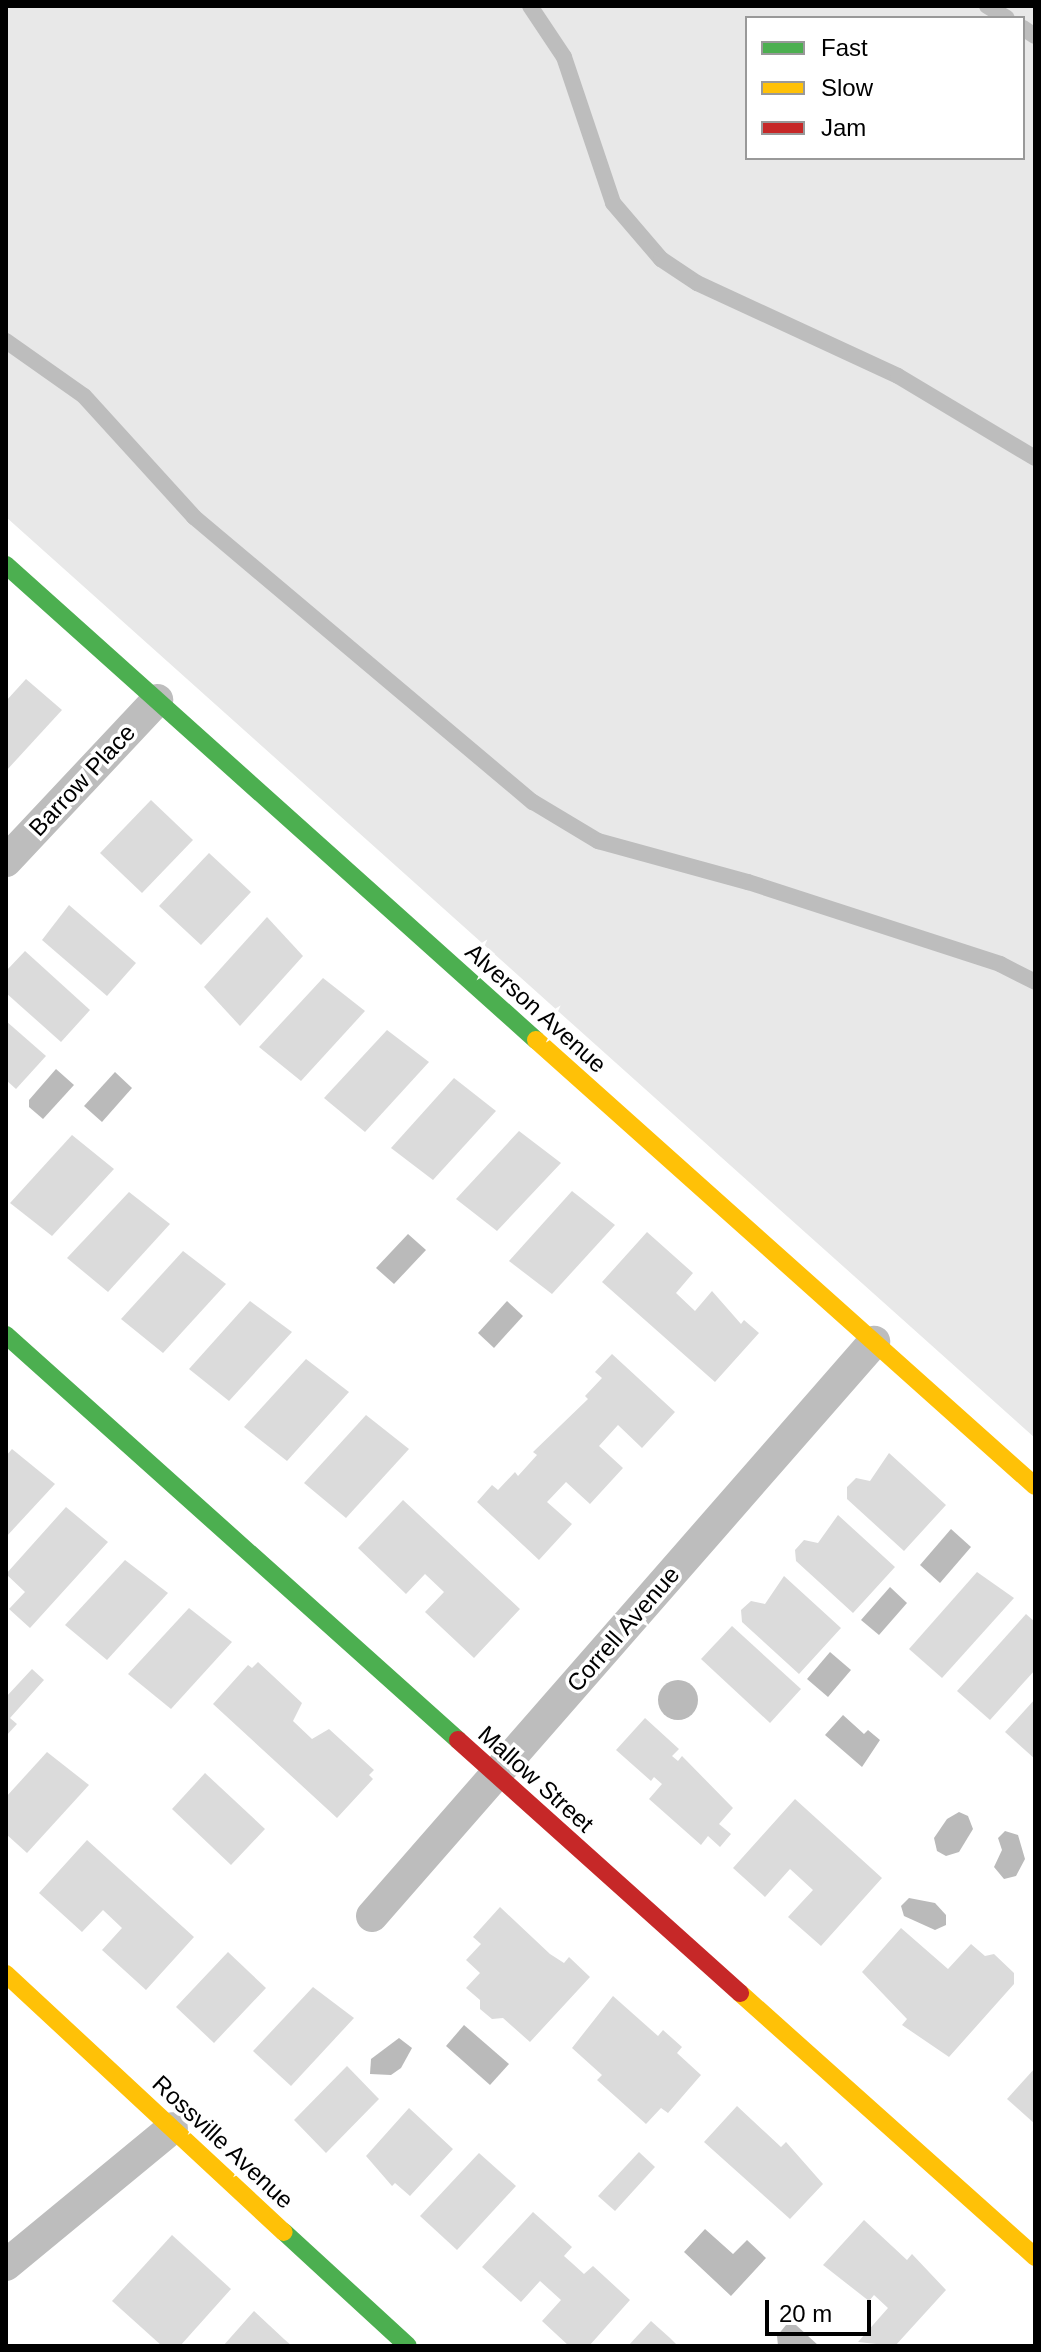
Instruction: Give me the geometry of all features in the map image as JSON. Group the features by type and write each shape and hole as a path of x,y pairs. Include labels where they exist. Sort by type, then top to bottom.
{"street":[{"name":"Alverson Avenue","path":"6,565 1035,1486"},
{"name":"Barrow Place","path":"6,861 157,700"},
{"name":"Mallow Street","path":"6,1335 1035,2257"},
{"name":"Correll Avenue","path":"372,1916 874,1342"},
{"name":"Rossville Avenue","path":"6,1974 408,2346"},
{"path":"6,2265 172,2128"}],"lane":[{"path":"530,6 564,57 613,203 661,259 697,283 898,376 1035,458"},
{"path":"6,341 84,396 194,517 533,802 598,841 748,882 1000,964 1035,982"}],"shaded area":[{"path":"6,6 1035,6 1035,1438 6,517"},
{"path":"56,1069 74,1085 43,1119 29,1107 29,1100"},
{"path":"115,1072 132,1088 102,1122 84,1106"},
{"path":"408,1234 426,1250 394,1284 376,1268"},
{"path":"507,1301 523,1316 494,1348 478,1333"},
{"path":"951,1529 971,1547 940,1583 920,1565"},
{"path":"890,1587 907,1603 879,1635 861,1620"},
{"path":"830,1652 851,1670 828,1697 807,1679"},
{"path":"678,1680 692,1686 698,1700 692,1714 678,1720 664,1714 658,1700 664,1686"},
{"path":"843,1715 864,1734 868,1730 880,1740 862,1767 825,1735"},
{"path":"959,1812 968,1816 973,1829 959,1852 946,1856 937,1851 934,1838 947,1819"},
{"path":"1005,1831 1018,1835 1025,1859 1016,1876 1004,1879 994,1867 1002,1850 998,1838"},
{"path":"909,1898 935,1903 946,1915 946,1925 935,1930 904,1916 901,1906"},
{"path":"464,2025 509,2064 490,2085 446,2046"},
{"path":"399,2038 412,2048 401,2068 391,2075 370,2074 371,2059"},
{"path":"705,2229 733,2254 747,2240 766,2258 731,2296 684,2252"},
{"path":"786,2325 796,2325 819,2346 778,2346 777,2336"}],"building":[{"path":"26,679 62,710 6,771 6,701"},
{"path":"151,800 193,840 142,893 100,853"},
{"path":"209,853 251,892 201,945 159,906"},
{"path":"69,905 136,963 107,996 42,940"},
{"path":"267,917 303,956 240,1026 204,987"},
{"path":"25,951 90,1010 61,1042 6,993 7,970"},
{"path":"323,978 365,1011 301,1081 259,1047"},
{"path":"6,1021 46,1056 16,1089 6,1080"},
{"path":"387,1030 429,1062 365,1132 324,1098"},
{"path":"454,1078 496,1111 433,1180 391,1148"},
{"path":"519,1131 561,1163 497,1231 456,1199"},
{"path":"72,1135 114,1169 52,1236 10,1203"},
{"path":"572,1191 615,1225 552,1294 509,1261"},
{"path":"129,1192 170,1224 108,1292 67,1258"},
{"path":"647,1232 693,1273 676,1293 695,1311 712,1291 741,1324 744,1320 759,1333 715,1382 602,1282"},
{"path":"183,1251 226,1284 163,1353 121,1319"},
{"path":"250,1301 292,1332 229,1401 189,1369"},
{"path":"612,1354 675,1412 642,1448 618,1425 599,1446 623,1468 590,1504 566,1482 547,1502 572,1524 539,1560 477,1502 492,1485 498,1490 515,1472 518,1476 537,1455 533,1452 588,1399 585,1396 602,1378 595,1372"},
{"path":"306,1359 349,1392 287,1461 244,1427"},
{"path":"366,1415 409,1449 346,1518 304,1483"},
{"path":"12,1449 55,1484 6,1537 6,1456"},
{"path":"889,1453 946,1505 904,1551 847,1499 847,1487 856,1478 870,1481"},
{"path":"403,1500 520,1609 474,1658 425,1612 444,1592 425,1574 406,1594 358,1548"},
{"path":"66,1507 108,1542 30,1628 9,1609 25,1592 6,1574"},
{"path":"838,1515 895,1567 853,1613 796,1561 795,1550 804,1540 818,1543"},
{"path":"125,1560 168,1593 107,1660 65,1625"},
{"path":"977,1572 1014,1598 942,1678 909,1649"},
{"path":"784,1576 841,1628 799,1674 742,1622 741,1610 751,1601 765,1604"},
{"path":"189,1608 232,1642 171,1709 128,1674"},
{"path":"1026,1614 1035,1622 1035,1670 990,1720 957,1691"},
{"path":"732,1626 801,1689 770,1723 701,1659"},
{"path":"258,1662 302,1703 293,1721 312,1739 329,1729 374,1770 369,1775 373,1779 337,1818 213,1704 248,1665 252,1668"},
{"path":"32,1669 44,1680 10,1718 17,1724 6,1736 6,1697"},
{"path":"1035,1699 1035,1759 1005,1732"},
{"path":"645,1718 679,1749 672,1756 678,1761 682,1756 733,1808 719,1824 731,1834 720,1847 708,1836 701,1845 649,1799 662,1784 654,1777 651,1781 616,1750"},
{"path":"47,1752 89,1785 27,1853 6,1834 6,1797"},
{"path":"205,1773 265,1829 231,1865 172,1809"},
{"path":"795,1799 882,1878 821,1946 788,1917 813,1890 790,1869 765,1897 733,1868"},
{"path":"87,1840 194,1937 146,1990 102,1950 122,1928 103,1910 82,1932 39,1893"},
{"path":"500,1907 550,1954 564,1963 569,1957 590,1977 530,2042 503,2018 492,2019 480,2009 480,2000 466,1988 480,1973 466,1960 481,1944 473,1937"},
{"path":"901,1928 948,1969 971,1944 985,1956 994,1954 1014,1973 1014,1984 949,2057 902,2025 907,2019 862,1972"},
{"path":"228,1952 266,1988 214,2043 176,2007"},
{"path":"313,1987 354,2018 291,2086 253,2051"},
{"path":"613,1996 658,2036 663,2030 682,2047 677,2053 701,2075 668,2113 661,2108 646,2124 597,2080 602,2075 572,2048"},
{"path":"347,2066 379,2099 326,2153 294,2120"},
{"path":"1035,2068 1035,2124 1007,2099"},
{"path":"737,2106 781,2147 786,2142 823,2184 790,2219 704,2142"},
{"path":"409,2108 453,2149 410,2196 395,2183 392,2186 366,2156"},
{"path":"639,2152 655,2167 615,2211 598,2196"},
{"path":"479,2153 516,2186 457,2250 420,2216"},
{"path":"533,2212 572,2247 564,2256 584,2274 593,2266 630,2300 589,2346 569,2346 542,2321 561,2300 540,2281 521,2302 482,2267"},
{"path":"864,2220 907,2260 912,2254 946,2290 895,2346 858,2342 888,2308 874,2295 869,2301 823,2265"},
{"path":"172,2235 231,2289 180,2346 162,2346 112,2301"},
{"path":"254,2311 284,2339 292,2346 223,2346"},
{"path":"651,2321 670,2338 678,2346 628,2346"}],"traffic: fast":[{"path":"6,565 536,1040"},
{"path":"6,1335 458,1740"},
{"path":"284,2232 408,2346"}],"traffic: slow":[{"path":"536,1040 1035,1486"},
{"path":"6,1974 284,2232"},
{"path":"740,1993 1035,2257"}],"traffic: jam":[{"path":"458,1740 740,1993"}]}
